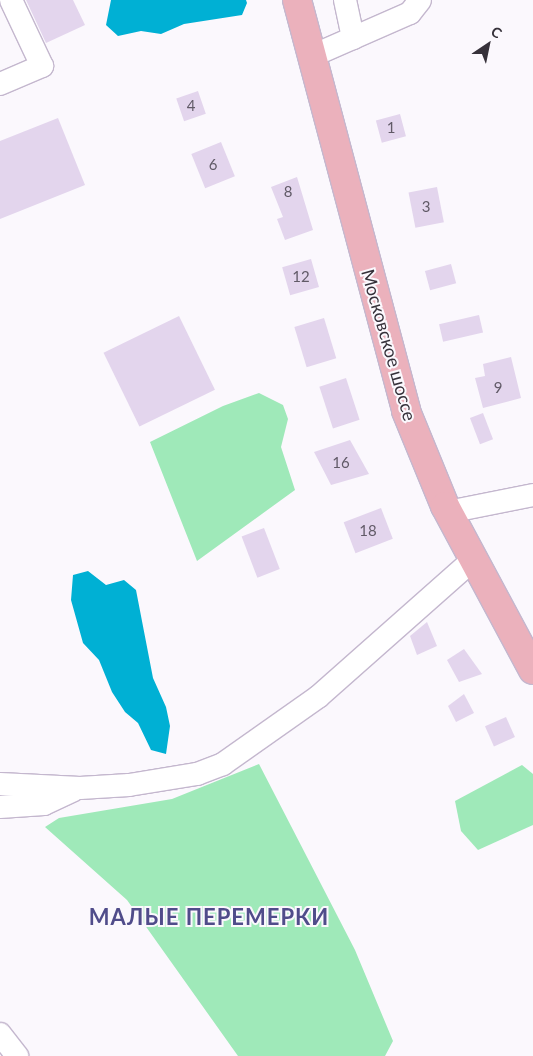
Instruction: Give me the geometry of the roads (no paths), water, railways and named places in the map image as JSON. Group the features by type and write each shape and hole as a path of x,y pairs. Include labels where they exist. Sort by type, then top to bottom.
{"main road":[{"name":"Московское шоссе","path":"297,0 400,392 448,512 533,670"}],"lane":[{"path":"0,84 42,66 11,0"},
{"path":"345,0 353,38"},
{"path":"312,56 353,38 414,4"},
{"path":"448,512 533,495"},
{"path":"0,784 80,788 129,786 197,774 223,764 318,698 473,560"},
{"path":"0,807 44,804 80,788"},
{"path":"0,1034 17,1056"}],"water":[{"path":"111,0 246,0 247,3 242,15 184,24 161,34 141,31 118,36 106,25"},
{"path":"88,571 106,585 124,580 136,590 153,678 166,707 170,726 166,754 151,750 138,723 125,712 112,692 99,660 83,643 71,600 73,575"}],"district":[{"name":"МАЛЫЕ ПЕРЕМЕРКИ","path":"209,917"}]}
